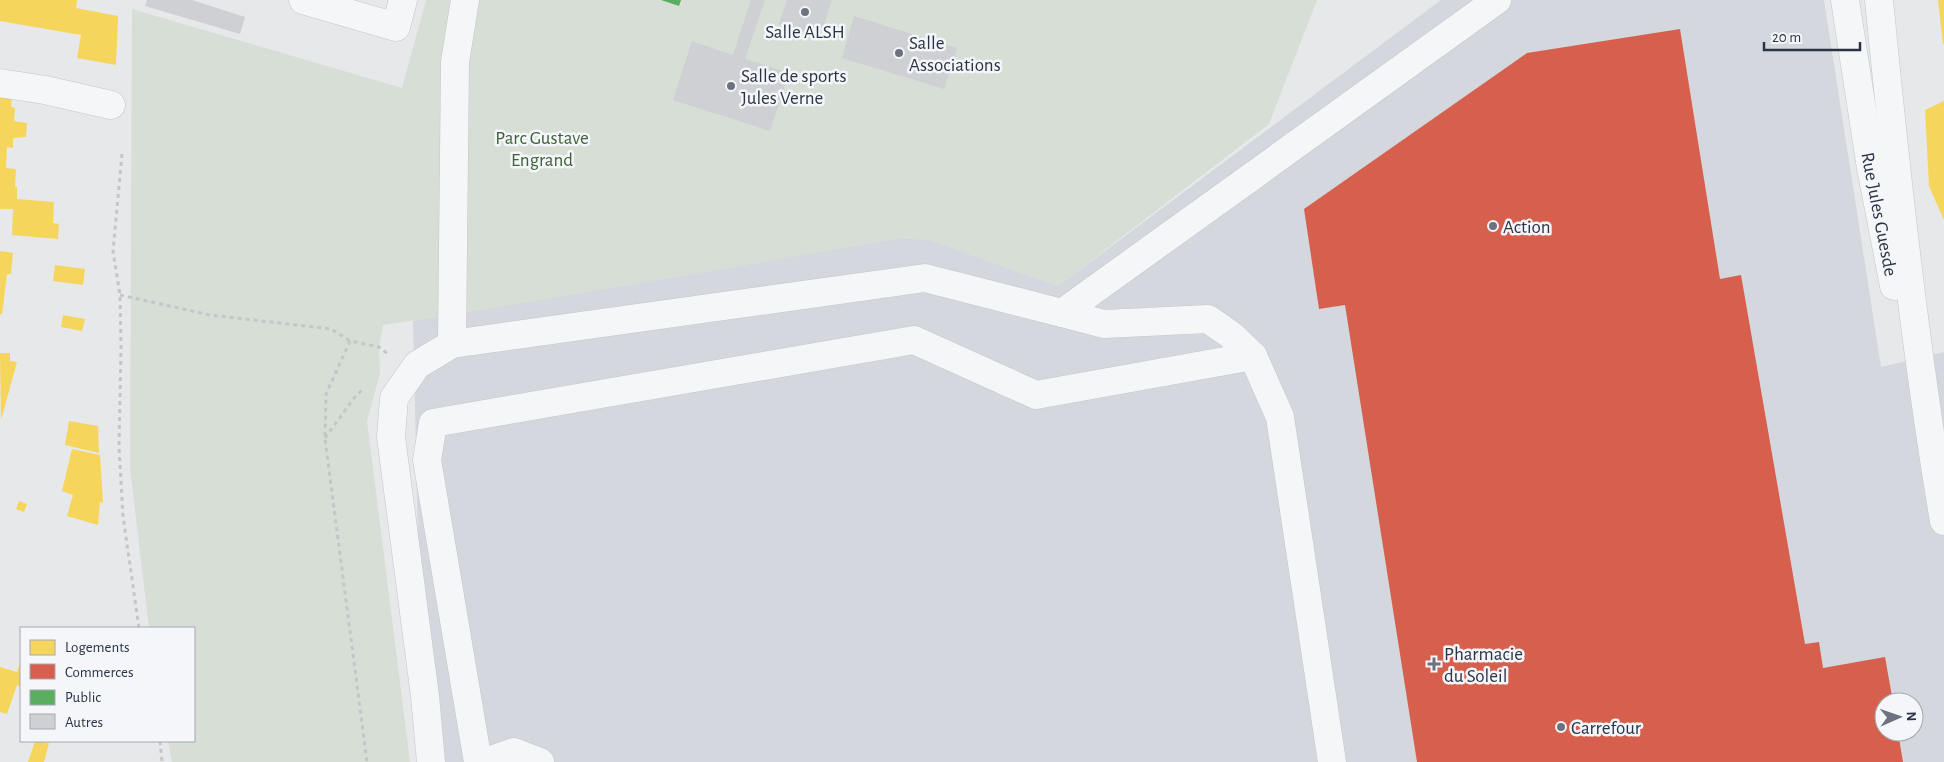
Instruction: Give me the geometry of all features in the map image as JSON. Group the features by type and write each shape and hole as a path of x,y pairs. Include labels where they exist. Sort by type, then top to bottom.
{"street":[{"path":"303,0 396,27 403,0"},
{"path":"452,344 455,62 465,0"},
{"path":"1062,313 1497,0"},
{"name":"Rue Jules Guesde","path":"1845,0 1872,178 1892,275 1936,425"},
{"name":"Rue Jules Guesde","path":"1879,0 1894,151 1936,425 1944,522"},
{"path":"0,83 45,90 111,105"},
{"path":"431,762 425,696 391,437 394,398 417,365 452,344 925,278 1104,324 1208,319 1231,335 1253,356 1280,417 1332,762"},
{"path":"478,762 427,460 432,423 914,340 1036,395 1253,356"},
{"path":"425,696 439,741 449,762"},
{"path":"486,762 514,752 540,762"}],"path":[{"path":"122,154 113,251 120,295 119,448 123,516 139,627"},
{"path":"120,295 210,315 330,329 350,341 379,347 393,359 417,365"},
{"path":"350,341 326,394 325,439 367,762"},
{"path":"325,439 354,398 367,386"},
{"path":"160,742 162,762"}],"shaded area":[{"path":"1441,0 1824,0 1881,367 1944,352 1944,762 423,762 413,321 902,238 930,240 1058,286"}],"green space":[{"name":"Parc Gustave Engrand","path":"426,0 1317,0 1269,124 1058,286 930,240 902,238 452,315 383,325 379,347 380,373 367,421 410,762 172,762 168,742 195,742 195,627 149,627 130,468 132,9 402,88"}],"building: Logements":[{"path":"0,0 77,0 76,8 118,16 116,65 77,58 81,35 0,21"},
{"path":"1938,0 1944,0 1944,44 1943,44"},
{"path":"0,86 13,87 11,107 15,108 14,121 27,123 26,137 13,138 13,148 7,147 6,168 16,169 15,187 17,187 17,199 54,202 53,223 59,224 58,239 12,235 13,209 0,209"},
{"path":"1944,101 1944,220 1929,186 1925,110"},
{"path":"0,251 13,253 11,274 7,274 2,314 0,314"},
{"path":"55,265 85,269 83,285 53,281"},
{"path":"63,315 85,319 82,331 61,327"},
{"path":"0,353 10,353 10,361 17,362 1,420"},
{"path":"69,421 98,426 99,453 65,445"},
{"path":"72,449 100,455 103,503 100,502 98,525 67,516 73,495 62,491"},
{"path":"19,501 27,504 24,512 16,509"},
{"path":"20,663 20,686 17,685 7,714 0,712 0,667 17,672"},
{"path":"35,742 49,743 44,762 28,762"}],"building: Commerces":[{"path":"1680,29 1720,279 1741,275 1805,644 1819,642 1823,668 1885,657 1891,692 1874,692 1874,742 1900,742 1903,762 1417,762 1345,305 1319,309 1304,209 1527,53"}],"building: Public":[{"path":"661,0 681,0 679,6"}],"building: Autres":[{"path":"147,0 192,0 245,17 240,34 145,6"},
{"name":"Salle de sports Jules Verne","path":"751,0 765,0 745,59 789,73 770,131 673,100 692,41 733,55"},
{"name":"Salle ALSH","path":"787,0 832,0 820,37 779,24"},
{"name":"Salle Associations","path":"854,16 957,48 944,89 842,58"}],"place":[{"name":"Salle ALSH","path":"805,12"},
{"name":"Salle Associations","path":"899,53"},
{"name":"Salle de sports Jules Verne","path":"731,86"},
{"name":"Action","path":"1493,226"},
{"name":"Pharmacie du Soleil","path":"1434,664"},
{"name":"Carrefour","path":"1561,727"}]}
